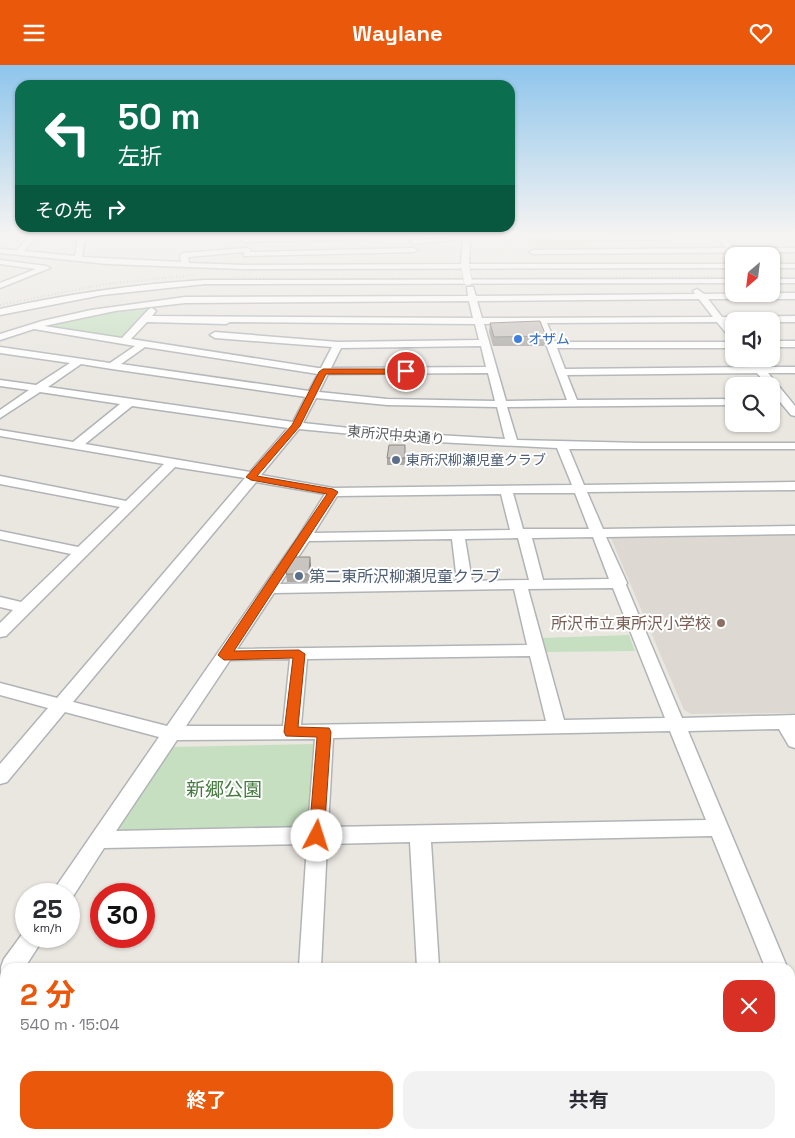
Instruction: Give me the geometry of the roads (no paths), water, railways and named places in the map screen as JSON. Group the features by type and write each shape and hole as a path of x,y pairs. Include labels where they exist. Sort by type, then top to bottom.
{"street":[{"path":"0,312 81,295 142,287"},
{"path":"181,375 215,335 231,312 242,287"},
{"path":"469,287 512,444"},
{"path":"599,287 617,320"},
{"path":"694,287 725,326"},
{"path":"81,295 95,312"},
{"path":"146,319 231,312 472,298 608,303 701,296 795,296"},
{"path":"124,341 146,319 156,303"},
{"path":"0,337 32,327 95,312 156,303 231,312 479,321 795,319"},
{"path":"542,321 573,403"},
{"path":"32,327 144,344 194,360 323,372 492,371"},
{"path":"215,335 338,345 485,343"},
{"path":"112,366 144,344"},
{"path":"780,344 795,344"},
{"path":"0,777 251,477 296,426 338,345"},
{"path":"551,345 725,345"},
{"path":"0,350 312,394 387,402 501,404 725,402"},
{"path":"0,415 79,361"},
{"path":"758,367 791,401 795,413"},
{"path":"561,372 795,370"},
{"path":"0,374 14,378 3,385"},
{"name":"東所沢中央通り","path":"3,385 296,426 404,437 562,446 675,448 795,446"},
{"path":"75,446 129,403"},
{"path":"0,433 333,492 795,485"},
{"path":"562,446 620,583 774,963"},
{"path":"0,632 172,463"},
{"path":"0,480 128,505"},
{"path":"506,490 537,585"},
{"path":"70,883 305,537 333,492"},
{"path":"305,537 795,530"},
{"path":"0,535 81,552"},
{"path":"458,535 465,586"},
{"path":"269,589 620,583"},
{"path":"520,585 557,728"},
{"path":"0,602 25,608"},
{"path":"224,655 537,650"},
{"path":"291,732 299,654"},
{"path":"0,689 170,733 557,728 676,723 790,722 795,741"},
{"path":"310,963 324,732"},
{"path":"99,840 719,828"},
{"path":"420,835 428,963"},
{"path":"15,963 25,948"}],"railway":[{"path":"0,305 90,287"}],"place":[{"name":"オザム","path":"518,339"},
{"name":"東所沢柳瀬児童クラブ","path":"396,460"},
{"name":"第二東所沢柳瀬児童クラブ","path":"299,576"},
{"name":"所沢市立東所沢小学校","path":"721,623"}],"park label":[{"name":"新郷公園","path":"224,789"}]}
